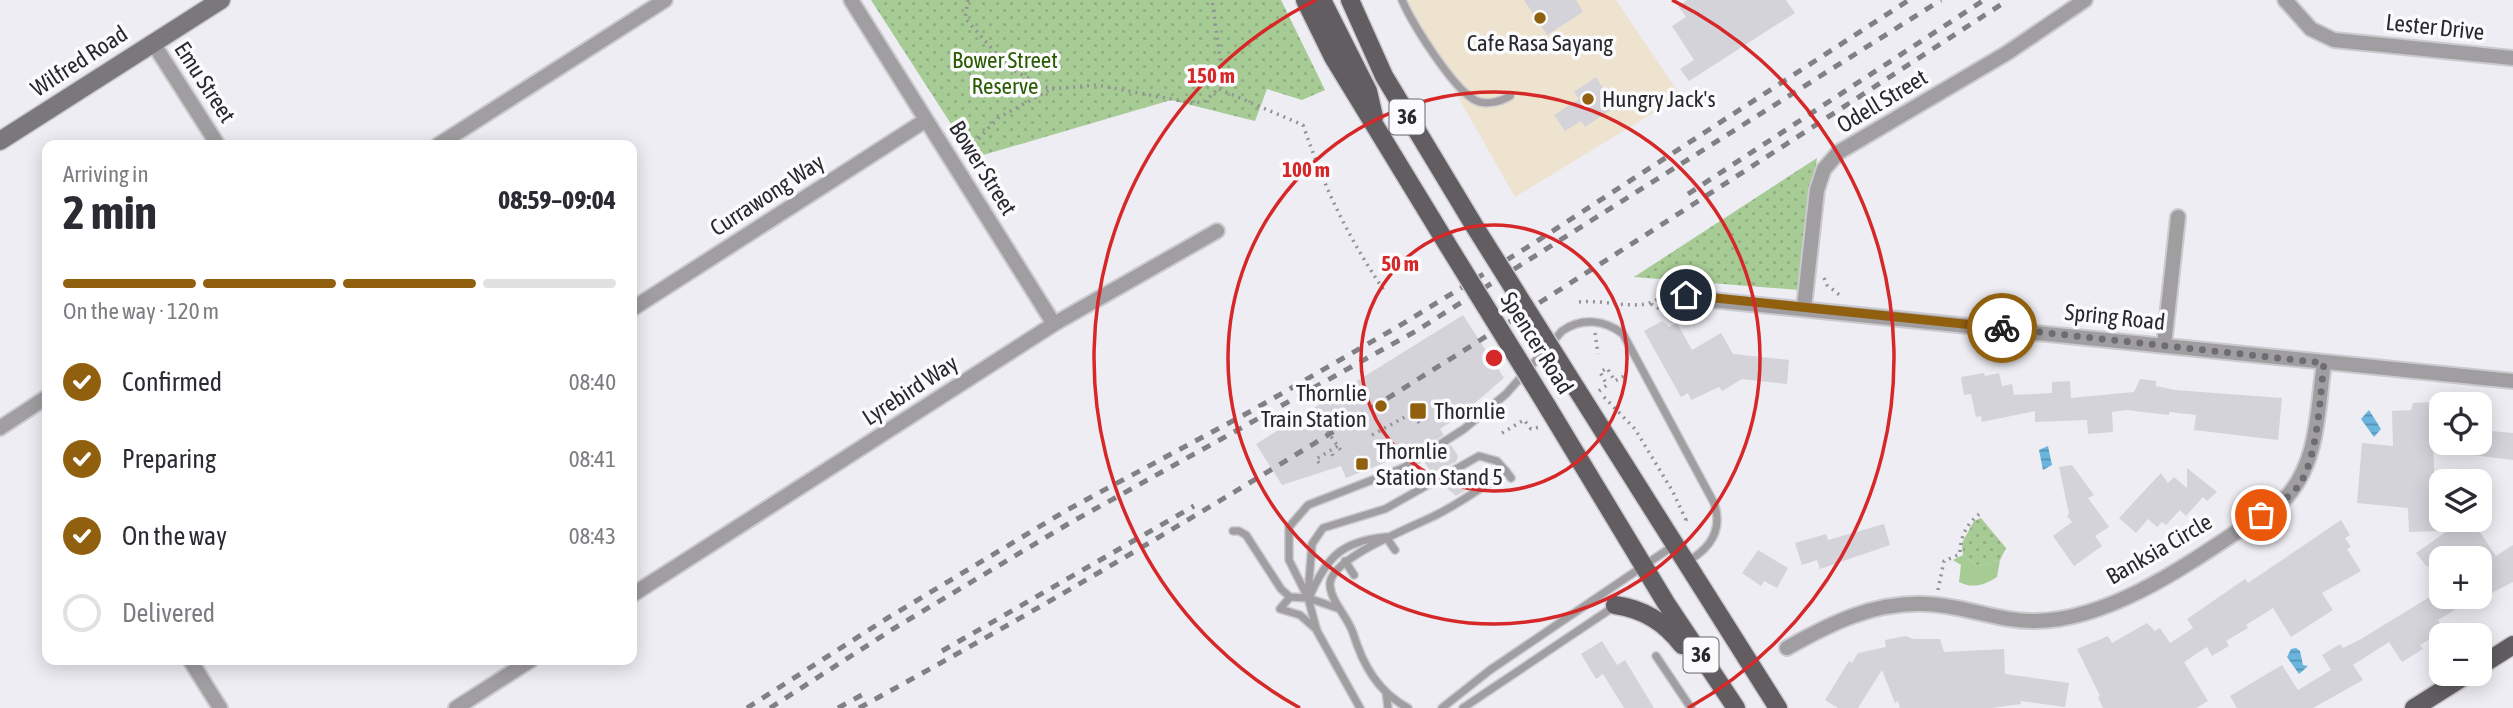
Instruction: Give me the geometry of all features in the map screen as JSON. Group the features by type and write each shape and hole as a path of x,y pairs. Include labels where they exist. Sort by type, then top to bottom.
{"main road":[{"name":"Wilfred Road","path":"0,141 220,0"},
{"name":"Spencer Road","path":"1305,0 1377,131 1644,566 1736,708"},
{"path":"1322,0 1368,91 1377,131"},
{"name":"Spencer Road","path":"1350,0 1384,76 1475,227 1673,546 1778,708"},
{"path":"1615,606 1634,608 1671,629 1726,708"},
{"path":"2492,658 2513,645"},
{"path":"2414,708 2449,686"}],"street":[{"path":"446,140 665,0"},
{"name":"Bower Street","path":"851,0 1054,324"},
{"name":"Odell Street","path":"1804,307 1817,190 1824,169 1839,152 2007,53 2085,0"},
{"name":"Lester Drive","path":"2285,0 2311,29 2334,40 2513,58"},
{"name":"Emu Street","path":"153,43 215,140"},
{"name":"Currawong Way","path":"637,306 926,120"},
{"path":"2164,345 2178,217"},
{"name":"Lyrebird Way","path":"637,592 1054,324 1217,231"},
{"name":"Spring Road","path":"1671,291 1701,299 1804,307 2513,381"},
{"name":"Banksia Circle","path":"1787,648 1833,622 1882,606 1937,606 2037,621 2089,613 2141,590 2282,502 2300,484 2310,458 2324,363"},
{"path":"0,428 42,400"},
{"path":"193,665 220,708"},
{"path":"456,708 523,665"}],"lane":[{"path":"1402,0 1409,18 1449,74 1473,99 1484,103 1504,100 1510,96"},
{"path":"1360,708 1317,631 1308,598 1289,561 1289,527 1297,514 1308,505 1403,468 1476,420 1506,394 1562,331 1572,324 1600,322 1623,334 1714,503 1719,517 1708,548 1685,564"},
{"path":"1308,598 1307,580 1312,544 1323,528 1385,509 1479,456 1497,461 1508,475 1470,501 1386,537 1345,561 1333,574 1329,584 1349,621 1357,652 1386,692 1408,708"},
{"path":"1429,519 1434,527"},
{"path":"1233,531 1246,535 1290,597 1308,598 1341,609"},
{"path":"1308,598 1333,554 1371,538 1386,537"},
{"path":"1386,537 1395,550"},
{"path":"1442,708 1490,670 1673,546"},
{"path":"1345,561 1354,575"},
{"path":"1290,597 1280,608 1300,615 1317,631"},
{"path":"1463,708 1615,606"},
{"path":"1656,656 1691,708"},
{"path":"1386,692 1388,708"}],"path":[{"path":"968,0 965,18 1008,67 1017,75 1051,89"},
{"path":"953,163 998,118 1051,89 1097,85 1192,103 1204,102 1219,89 1223,72 1212,0"},
{"path":"1219,89 1303,125 1328,196 1358,252 1385,292"},
{"path":"1825,270 1827,285 1833,292 1853,300 1852,312"},
{"path":"1579,302 1600,299 1644,307 1671,291"},
{"path":"1599,391 1607,385 1600,373 1607,368 1615,381 1626,374"},
{"path":"1595,385 1635,429 1674,492 1686,520"},
{"path":"1372,435 1412,413 1420,424"},
{"path":"1295,426 1297,429 1316,415 1342,452"},
{"path":"1503,433 1524,419 1531,429 1540,427"},
{"path":"1319,462 1316,459 1332,453 1338,446"},
{"path":"1937,606 1944,561 1960,554 1960,541 1972,519 1983,510"}],"shaded area":[{"path":"1403,0 1616,0 1681,96 1515,197"}],"green space":[{"name":"Bower Street Reserve","path":"871,0 1281,0 1325,90 1302,100 1267,89 1255,121 1171,100 973,158"},
{"path":"1817,158 1799,290 1634,277"},
{"path":"1981,518 2006,548 2000,560 1978,566 1963,555 1962,543 1974,521"},
{"path":"1963,555 1978,566 2000,560 1997,577 1978,585 1959,582 1961,565 1953,560"}],"water":[{"path":"2369,410 2381,429 2374,437 2361,419"},
{"path":"2048,446 2052,465 2043,470 2039,450"},
{"path":"2291,649 2300,651 2303,665 2308,666 2299,674 2287,657"}],"building":[{"path":"1524,0 1576,0 1583,12 1547,35"},
{"path":"1687,0 1786,0 1795,13 1689,81 1680,69 1694,60 1672,26 1686,17 1678,6"},
{"path":"1596,77 1615,107 1585,127 1581,121 1565,131 1554,115 1579,99 1574,92"},
{"name":"Thornlie Train Station","path":"1463,315 1504,378 1460,416 1440,429 1444,435 1418,451 1415,446 1394,459 1346,478 1341,466 1282,485 1256,444"},
{"path":"1662,321 1669,327 1677,323 1692,350 1721,333 1733,354 1789,360 1787,384 1742,379 1722,391 1719,387 1691,400 1688,393 1681,397 1644,331"},
{"path":"1984,373 1985,376 1999,373 2002,386 2012,384 2014,395 2052,393 2052,382 2070,381 2071,398 2134,392 2140,379 2156,381 2156,386 2175,390 2282,398 2278,440 2194,430 2196,415 2169,412 2169,415 2126,410 2112,412 2113,432 2088,434 2087,420 2035,422 2035,411 1982,422 1981,416 1976,417 1971,394 1964,395 1961,377"},
{"path":"2429,402 2429,455 2433,455 2434,469 2429,469 2429,531 2409,532 2408,508 2357,503 2362,443 2393,446 2392,411 2411,410 2413,403"},
{"path":"2492,431 2513,433 2513,460 2472,455 2492,455"},
{"path":"1451,445 1458,456 1456,462 1432,473 1424,462"},
{"path":"2072,465 2094,495 2088,498 2109,527 2095,536 2102,546 2074,566 2053,536 2072,522 2067,516 2069,514 2059,467"},
{"path":"2187,468 2217,492 2207,501 2203,497 2186,516 2180,510 2166,525 2162,522 2157,527 2148,519 2136,533 2119,518 2161,473 2168,483 2174,477 2187,488"},
{"path":"1463,472 1469,488 1456,496 1442,484"},
{"path":"2341,520 2350,535 2345,538 2351,547 2347,549 2361,571 2322,593 2333,610 2291,637 2273,608 2226,641 2229,646 2212,656 2207,647 2184,662 2208,701 2196,708 2103,708 2077,649 2108,636 2112,643 2147,623 2155,631 2160,628 2170,643 2193,628 2187,619 2245,579 2248,583"},
{"path":"1884,524 1890,545 1820,569 1817,560 1802,565 1795,543 1826,534 1828,540"},
{"path":"2446,532 2480,532 2489,546 2429,546 2427,567 2416,553"},
{"path":"2513,545 2513,582 2492,593 2492,550 2496,556"},
{"path":"1758,550 1788,568 1777,588 1764,581 1761,586 1742,573"},
{"path":"2429,597 2429,609 2456,609 2438,620 2440,623 2429,623 2429,639 2420,645 2423,649 2402,662 2389,642 2353,665 2363,680 2313,708 2237,708 2230,696 2282,665 2298,690 2331,670 2322,655 2340,644 2343,648"},
{"path":"1906,636 1913,639 1940,639 1944,652 2004,649 2005,674 2069,683 2065,707 2020,701 2021,704 1991,708 1900,708 1898,701 1895,703 1882,670 1858,708 1838,708 1825,700 1849,661 1852,663 1858,653 1886,647 1885,640"},
{"path":"1602,641 1617,665 1625,660 1654,708 1624,708 1603,674 1596,679 1581,654"}],"railway":[{"path":"747,708 886,619 1067,510 1253,410 1399,326 1531,245 1909,0"},
{"path":"770,708 893,629 1068,524 1416,331 1941,0"},
{"path":"1688,194 1984,0"},
{"path":"859,708 1006,626 1297,454 1583,275 2008,0"},
{"path":"942,651 1194,506"},
{"path":"838,708 869,691"}],"way so far":[{"path":"2002,328 2324,363 2310,458 2300,484 2282,502 2261,515"}],"place":[{"name":"Cafe Rasa Sayang","path":"1540,18"},
{"name":"Hungry Jack's","path":"1588,99"},
{"name":"Thornlie Train Station","path":"1381,406"},
{"name":"Thornlie","path":"1418,411"},
{"name":"Thornlie Station Stand 5","path":"1362,464"}],"route":[{"path":"1686,295 1701,299 2002,328"}]}
